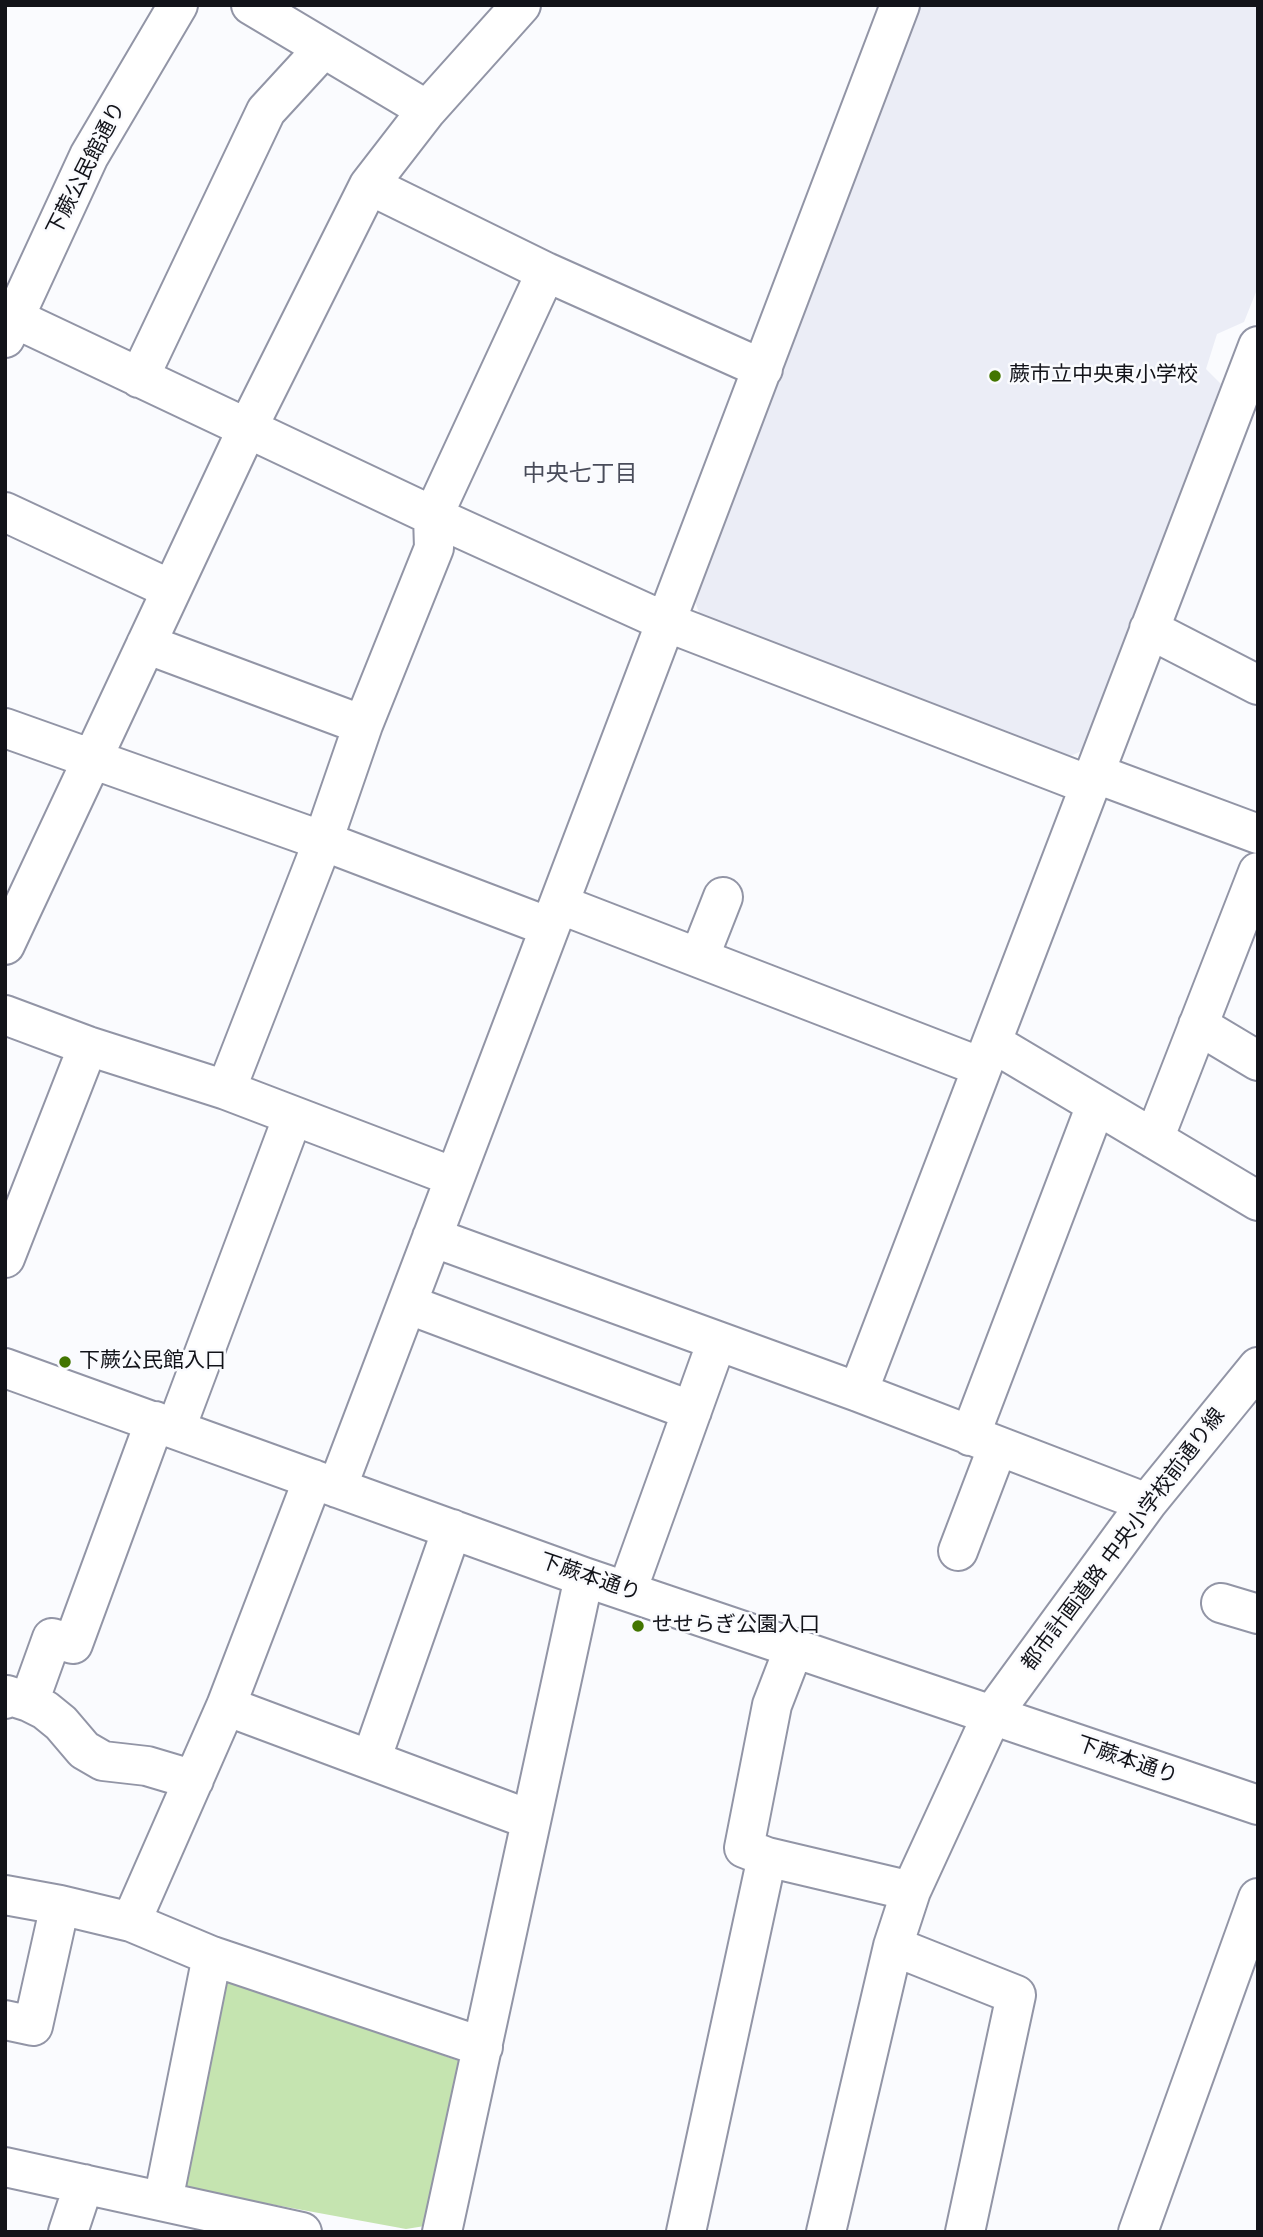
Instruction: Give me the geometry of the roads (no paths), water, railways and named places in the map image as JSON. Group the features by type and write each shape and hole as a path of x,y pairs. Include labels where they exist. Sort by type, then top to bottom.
{"street":[{"name":"下蕨公民館通り","path":"8,325 89,156 178,5"},
{"path":"251,5 427,110"},
{"path":"131,1922 407,1304 900,5"},
{"path":"5,945 170,589 369,185 513,7"},
{"path":"139,378 266,111 323,49"},
{"path":"369,185 546,272 763,369"},
{"path":"226,1090 323,841 363,725 434,548 433,516 546,272"},
{"path":"8,325 139,378 666,622 1091,779 1258,834"},
{"path":"858,1392 1258,346"},
{"path":"5,512 170,589"},
{"path":"1149,629 1258,685"},
{"path":"146,644 363,725"},
{"path":"5,728 323,841 699,958 987,1055 1096,1105 1258,1201"},
{"path":"1154,1139 1198,1025 1250,918 1258,872"},
{"path":"699,958 723,897"},
{"path":"5,1015 88,1046 226,1090 454,1177"},
{"path":"1198,1025 1258,1061"},
{"path":"5,1258 18,1187 88,1046"},
{"path":"958,1551 984,1441 1096,1105"},
{"path":"194,1780 147,1766 103,1761 84,1750 61,1723 45,1710 17,1700 52,1638 73,1644 293,1116"},
{"path":"432,1237 858,1392 1147,1503"},
{"path":"407,1304 692,1412"},
{"path":"626,1591 717,1341"},
{"name":"都市計画道路 中央小学校前通り線","path":"826,2232 893,1946 911,1891 992,1715 1147,1503 1258,1367"},
{"name":"下蕨本通り","path":"5,1368 584,1577 1258,1805"},
{"path":"370,1760 452,1529"},
{"path":"442,2232 584,1577"},
{"path":"1221,1602 1258,1614"},
{"path":"794,1648 772,1705 744,1848 767,1857 911,1891"},
{"path":"226,1706 531,1820"},
{"path":"686,2232 767,1857"},
{"path":"5,1895 131,1922 212,1956 483,2047"},
{"path":"1138,2232 1258,1898"},
{"path":"5,2020 33,2026 60,1905"},
{"path":"893,1946 1016,1995 965,2232"},
{"path":"163,2201 212,1956"},
{"path":"5,2167 302,2232"},
{"path":"68,2232 84,2184"}],"place":[{"name":"蕨市立中央東小学校","path":"995,376"},
{"name":"下蕨公民館入口","path":"65,1362"},
{"name":"せせらぎ公園入口","path":"638,1626"}],"district":[{"name":"中央七丁目","path":"580,475"}]}
